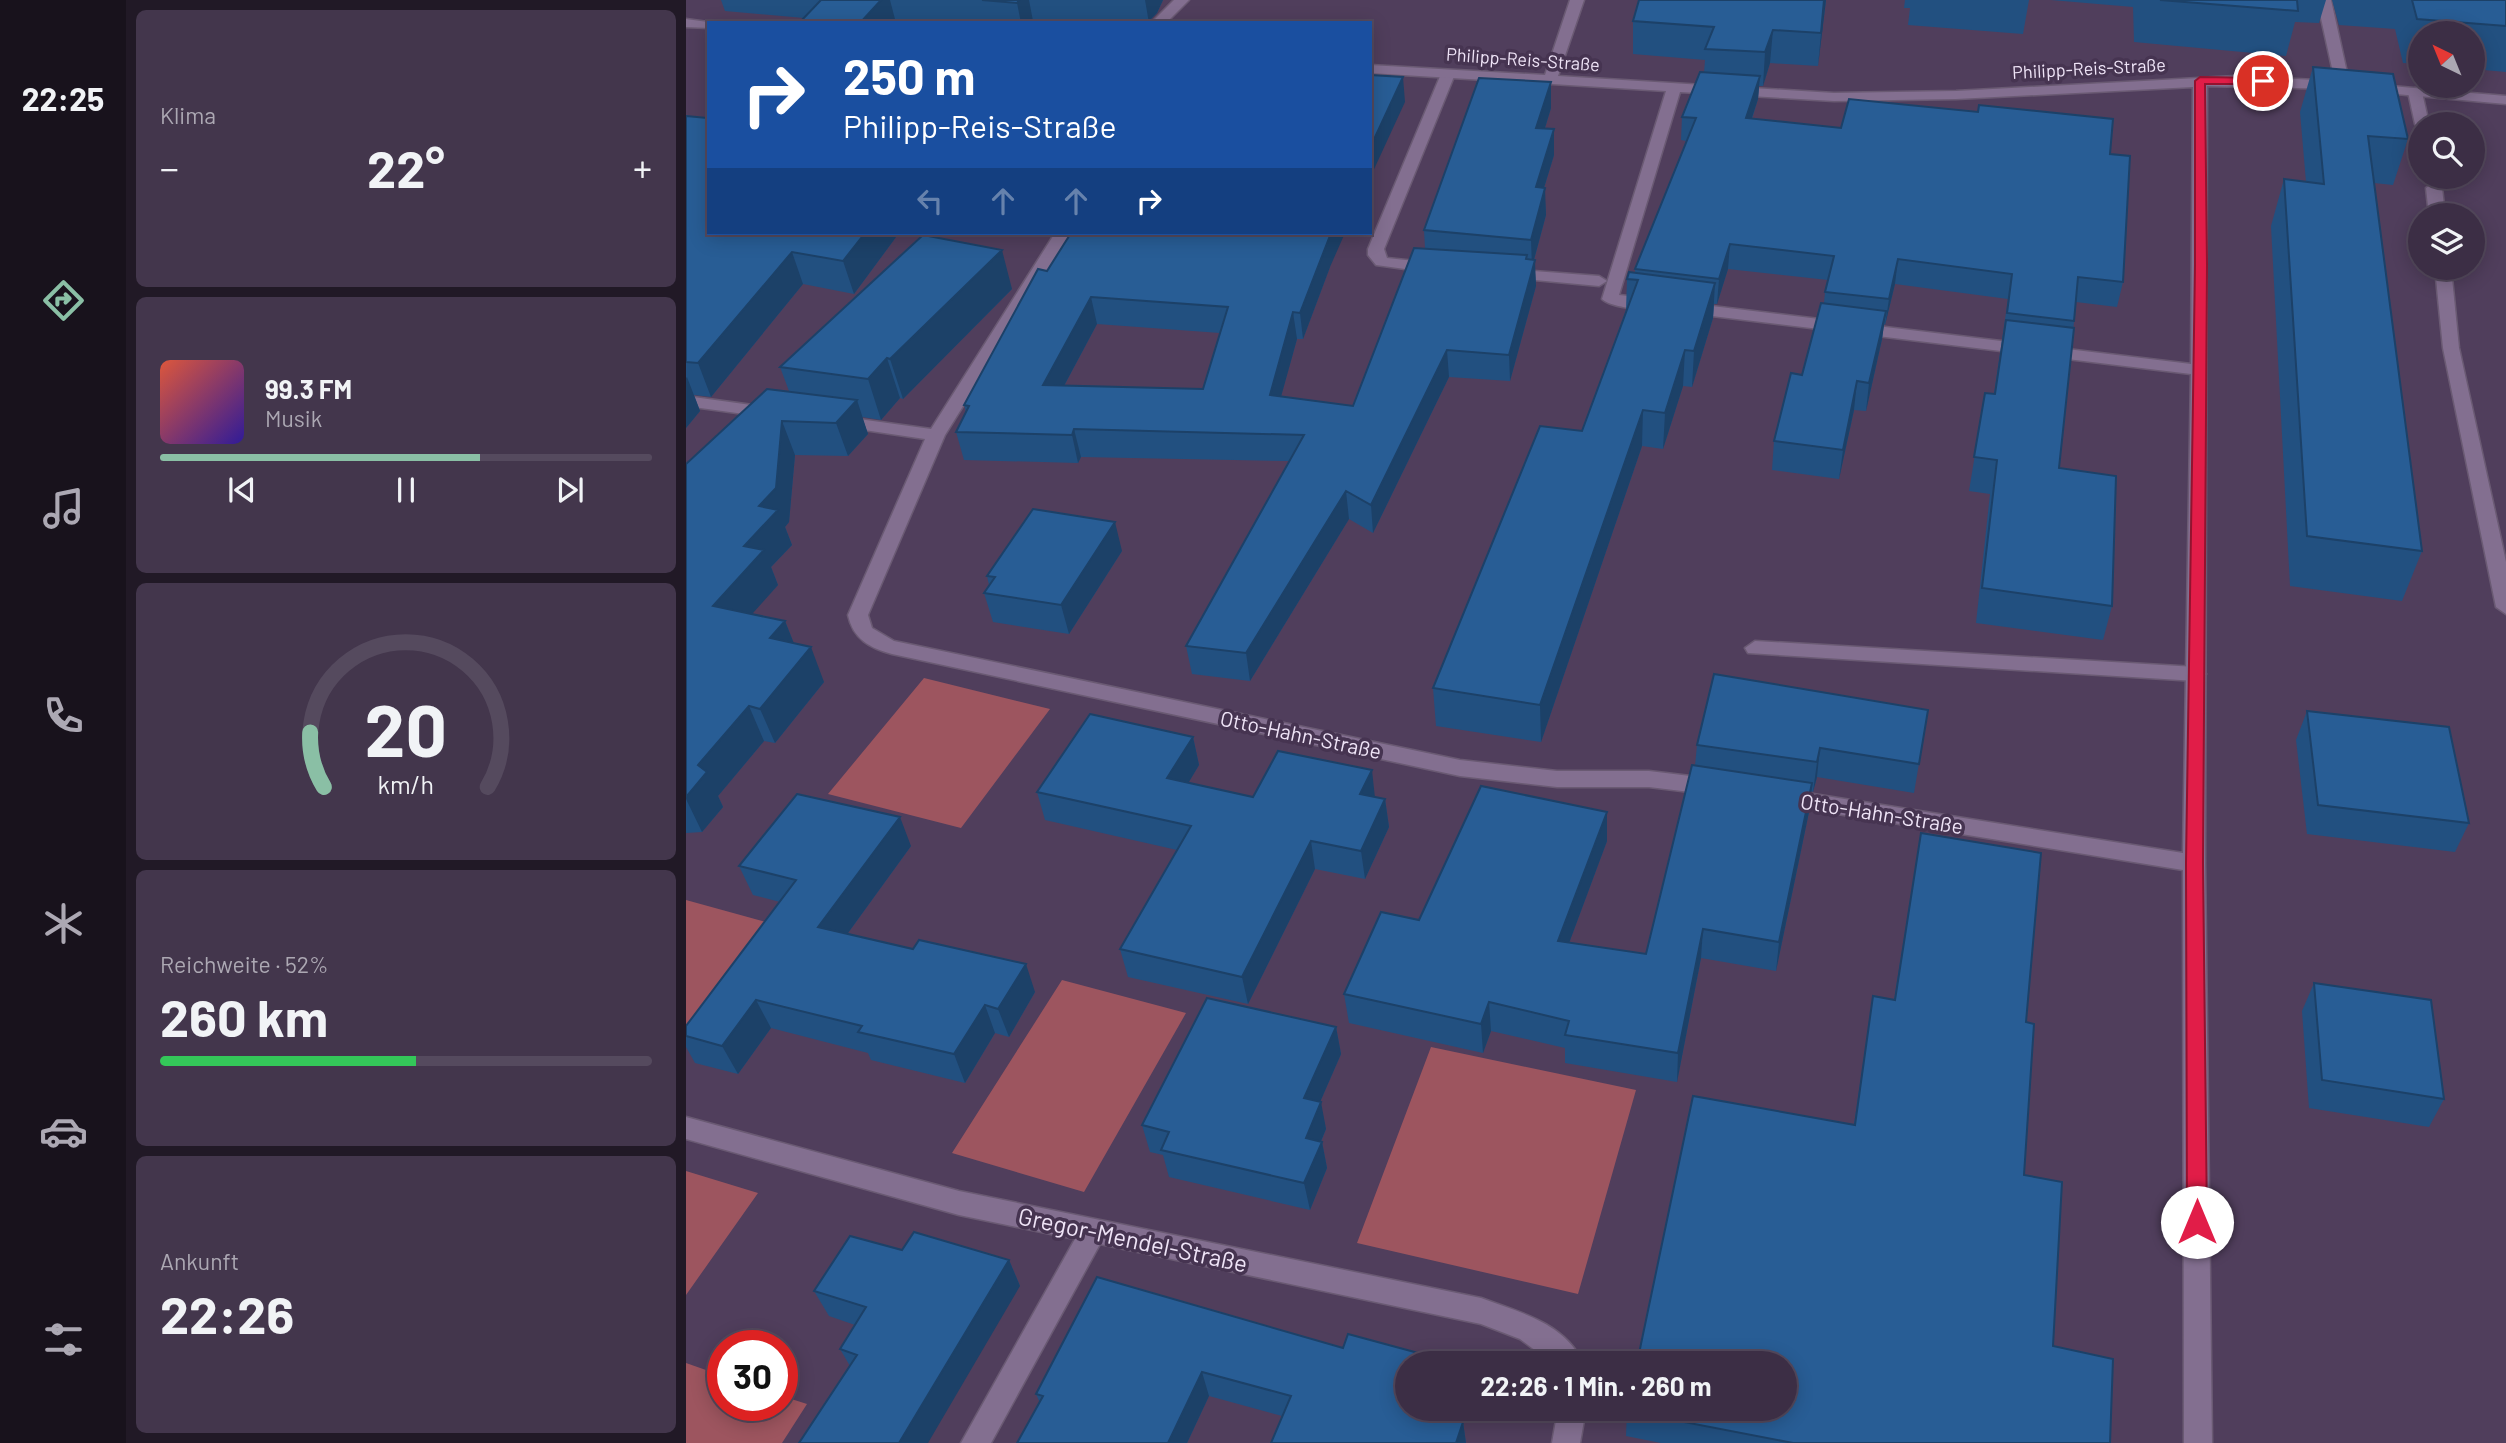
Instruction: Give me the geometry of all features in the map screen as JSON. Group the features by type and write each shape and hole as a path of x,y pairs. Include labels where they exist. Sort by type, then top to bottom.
{"street":[{"path":"1159,21 1182,0"},
{"path":"1550,80 1577,0"},
{"path":"2324,0 2343,86"},
{"path":"686,23 707,24"},
{"name":"Philipp-Reis-Straße","path":"1372,69 1878,98 2200,81 2343,86 2408,91"},
{"path":"1448,74 1376,256 1382,262 1449,269"},
{"path":"2198,1443 2194,863 2200,81"},
{"path":"1674,88 1610,299 2199,370"},
{"name":"Philipp-Reis-Straße","path":"2483,98 2506,100"},
{"name":"Otto-Hahn-Straße","path":"1062,235 936,435 858,615 859,625 875,642 1460,768 1557,779 1649,779 1731,789"},
{"path":"1490,272 1599,281"},
{"path":"2444,280 2451,348 2506,607"},
{"path":"686,401 779,413 753,432"},
{"path":"813,418 936,435"},
{"path":"1755,648 2196,674"},
{"name":"Otto-Hahn-Straße","path":"1758,794 2194,863"},
{"name":"Gregor-Mendel-Straße","path":"686,1128 959,1203 1481,1311 1534,1330 1562,1351"},
{"path":"975,1443 1093,1232"},
{"path":"1566,1443 1570,1421"}],"shaded area":[{"path":"924,678 1050,709 961,828 828,794"},
{"path":"686,900 773,924 686,1033"},
{"path":"1062,980 1186,1013 1084,1192 952,1153"},
{"path":"1431,1047 1636,1090 1578,1294 1357,1243"},
{"path":"686,1171 758,1193 686,1295"},
{"path":"686,1363 707,1370 707,1421 796,1421 782,1443 686,1443"},
{"path":"798,1401 807,1404 798,1418"}],"building":[{"path":"821,0 881,0 862,21 801,21"},
{"path":"982,0 1019,0 1017,3"},
{"path":"1639,0 1824,0 1821,33 1773,30 1765,52 1705,49 1714,27 1633,21"},
{"path":"2160,0 2297,0 2298,11"},
{"path":"2412,0 2506,0 2506,26 2485,24 2485,21 2417,19"},
{"path":"2313,67 2393,74 2408,139 2368,136 2422,551 2307,536 2284,179 2324,184"},
{"path":"1700,72 1760,76 1746,118 1841,128 1849,99 1978,112 1979,105 2113,119 2110,154 2130,156 2123,282 2078,277 2074,321 2007,313 2012,274 1898,259 1889,299 1825,292 1834,256 1730,244 1719,279 1635,269 1696,118 1682,117"},
{"path":"1372,75 1403,77 1372,144"},
{"path":"1479,78 1551,82 1536,128 1554,129 1536,187 1545,188 1531,240 1424,230"},
{"path":"686,116 707,118 707,235 863,235 843,261 792,252 698,363 686,362"},
{"path":"923,235 1002,250 868,379 780,367"},
{"path":"1070,235 1330,235 1300,313 1293,312 1270,395 1353,406 1414,248 1527,255 1526,259 1535,260 1509,355 1447,350 1371,505 1346,491 1246,653 1186,646 1304,435 1074,429 1072,435 956,432 969,406 964,405 1038,269 1047,271","holes":["1091,297 1228,307 1203,389 1043,385"]},
{"path":"1629,272 1715,283 1694,351 1685,350 1665,413 1643,410 1540,705 1433,688 1540,426 1582,431 1638,280 1627,279"},
{"path":"1821,303 1886,311 1869,383 1857,381 1843,450 1774,441 1791,373 1802,375"},
{"path":"2006,320 2074,328 2059,468 2116,476 2112,606 1982,588 1997,460 1974,457 1985,393 1995,394"},
{"path":"767,389 857,400 836,423 782,421 776,488 759,506 778,510 744,546 764,550 713,606 785,621 770,638 811,647 760,709 749,706 698,765 707,772 686,797 686,464"},
{"path":"1033,509 1115,522 1061,605 984,593 995,577 987,576"},
{"path":"1714,674 1928,710 1919,764 1820,748 1817,762 1697,745"},
{"path":"2307,711 2449,727 2469,823 2318,805"},
{"path":"1090,714 1193,737 1167,778 1253,797 1278,751 1372,770 1360,794 1385,799 1361,851 1311,841 1242,977 1120,949 1191,826 1037,792"},
{"path":"1692,765 1812,783 1779,942 1703,929 1678,1053 1565,1035 1569,1021 1489,1002 1481,1024 1344,994 1381,912 1419,920 1481,786 1607,812 1558,941 1646,954"},
{"path":"797,794 900,817 818,927 913,949 919,940 1026,964 998,1009 985,1005 954,1054 858,1032 862,1026 756,1000 722,1046 686,1036 686,1026 796,880 739,866"},
{"path":"1921,833 2041,853 2026,1022 2034,1024 2024,1175 2062,1182 2053,1346 2113,1359 2110,1443 1793,1443 1679,1421 1797,1421 1797,1351 1640,1351 1693,1096 1855,1125 1873,996 1895,1000"},
{"path":"2314,983 2431,1000 2444,1099 2322,1080"},
{"path":"1207,998 1336,1027 1304,1098 1321,1102 1306,1138 1322,1142 1304,1183 1161,1150 1169,1132 1142,1125"},
{"path":"914,1232 1009,1260 899,1443 799,1443 857,1355 840,1349 866,1307 814,1291 850,1236 902,1250"},
{"path":"1097,1277 1343,1348 1348,1334 1411,1351 1395,1351 1395,1421 1463,1422 1456,1443 1271,1443 1291,1396 1202,1372 1168,1443 1017,1443 1043,1396 1036,1394"}],"route":[{"path":"2197,1222 2194,863 2201,265 2200,81 2263,81"}]}
